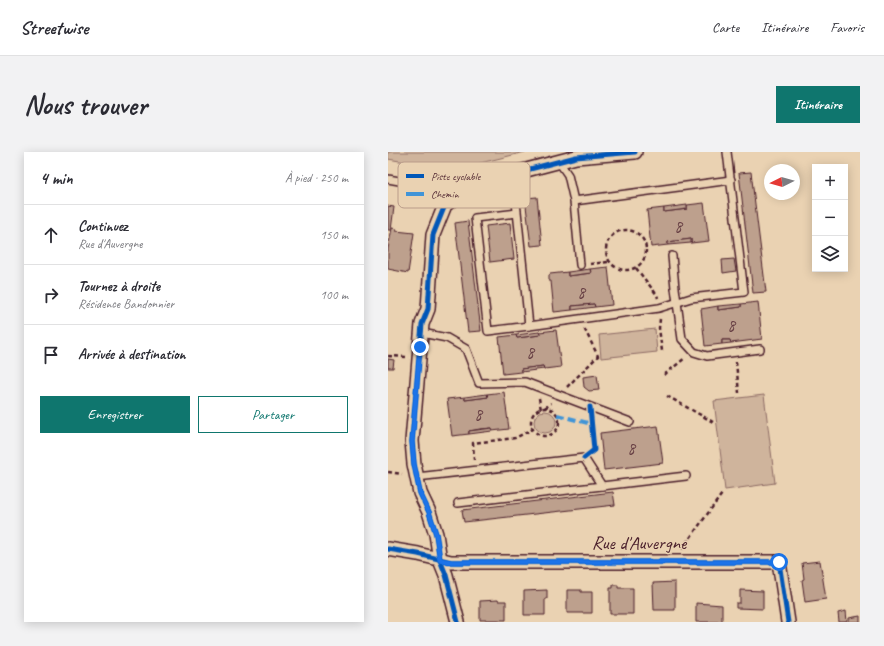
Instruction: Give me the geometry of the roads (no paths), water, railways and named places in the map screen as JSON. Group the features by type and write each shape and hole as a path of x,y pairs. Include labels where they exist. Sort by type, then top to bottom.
{"street":[{"path":"530,169 576,157 636,152"},
{"path":"444,208 434,235 428,309 422,324 412,442 416,477 420,493 434,527 440,560 446,576 458,622"},
{"name":"Rue d'Auvergne","path":"388,549 451,562 779,562 788,622"}],"lane":[{"path":"517,213 475,218 488,331 659,308 691,298 744,292 727,152"},
{"path":"559,162 568,175 574,201 580,265"},
{"path":"388,179 398,180"},
{"path":"574,201 731,180"},
{"path":"516,208 529,326"},
{"path":"672,256 682,339 694,352 707,356 760,349"},
{"path":"422,333 447,338 466,349 479,383 525,382 630,422"},
{"path":"416,477 584,458 602,486"},
{"path":"458,503 686,476"}]}
